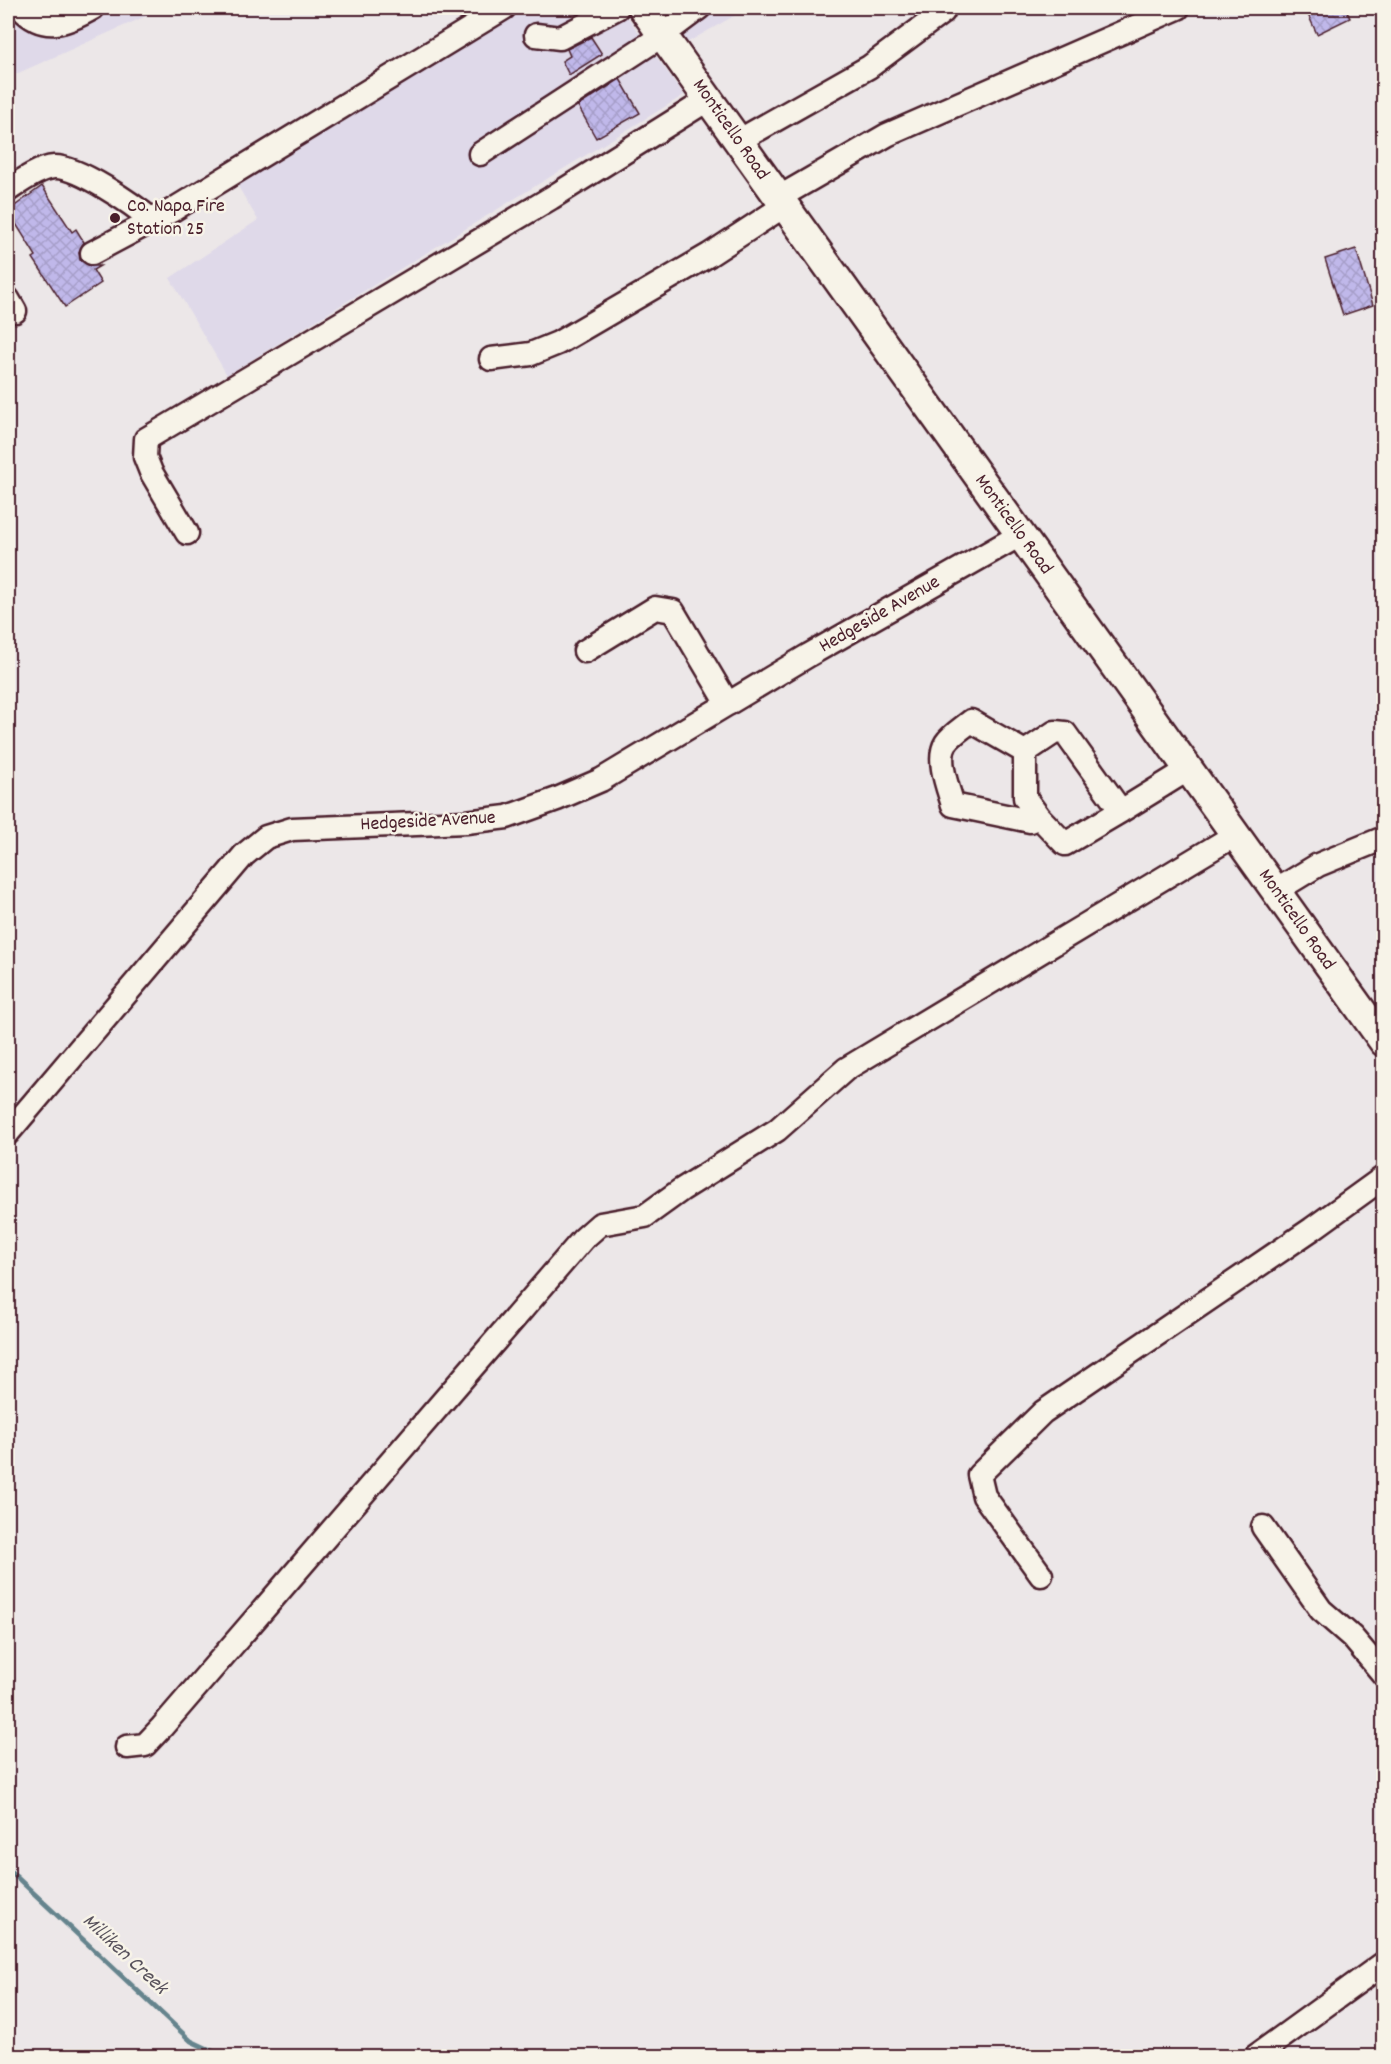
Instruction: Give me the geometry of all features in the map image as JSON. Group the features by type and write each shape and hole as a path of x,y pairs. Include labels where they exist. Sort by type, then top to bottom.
{"main road":[{"name":"Monticello Road","path":"643,8 1235,835 1277,890 1383,1042"}],"street":[{"path":"21,8 34,20 52,25 70,21 93,8"},
{"path":"92,253 153,221 504,8"},
{"path":"536,35 560,38 618,8"},
{"path":"480,154 663,35 699,8"},
{"path":"491,359 531,354 558,343 709,255 781,202 887,135 1178,8"},
{"path":"738,141 869,67 943,12"},
{"path":"188,533 151,472 145,457 146,439 551,198 709,99"},
{"path":"8,190 52,167 64,168 127,199 153,221"},
{"name":"Hedgeside Avenue","path":"8,1133 244,855 266,837 292,829 466,822 507,817 601,780 1020,535"},
{"path":"585,651 655,608 673,611 728,704"},
{"path":"1025,752 971,721 946,742 941,758 953,805 1030,821 1039,817"},
{"path":"1025,752 1055,732 1065,733 1121,811"},
{"path":"1025,752 1025,798 1039,817 1065,844 1189,769"},
{"path":"127,1747 145,1745 162,1727 545,1283 600,1224 645,1216 681,1190 777,1130 846,1069 1235,835"},
{"path":"1277,890 1318,865 1383,838"},
{"path":"1041,1575 984,1496 979,1475 1044,1412 1312,1229 1383,1177"},
{"path":"1263,1527 1321,1610 1352,1637 1383,1675"},
{"path":"1256,2056 1383,1963"}],"shaded area":[{"path":"8,8 164,8 16,74 8,51"},
{"path":"528,8 621,8 684,95 227,375 170,278 258,220 236,183"},
{"path":"653,8 748,8 681,46"}],"building":[{"path":"1305,8 1345,8 1350,18 1317,34"},
{"path":"591,37 602,54 569,75 562,61 570,56 567,49"},
{"path":"620,79 640,113 596,138 578,106"},
{"path":"42,186 72,232 76,229 84,242 79,252 80,260 91,266 100,266 93,270 101,283 65,307 33,258 36,256 8,211"},
{"path":"1356,249 1373,305 1343,315 1325,259"}],"waterway":[{"name":"Milliken Creek","path":"8,1869 191,2041 223,2056"}],"place":[{"name":"Co. Napa Fire Station 25","path":"115,218"}]}
